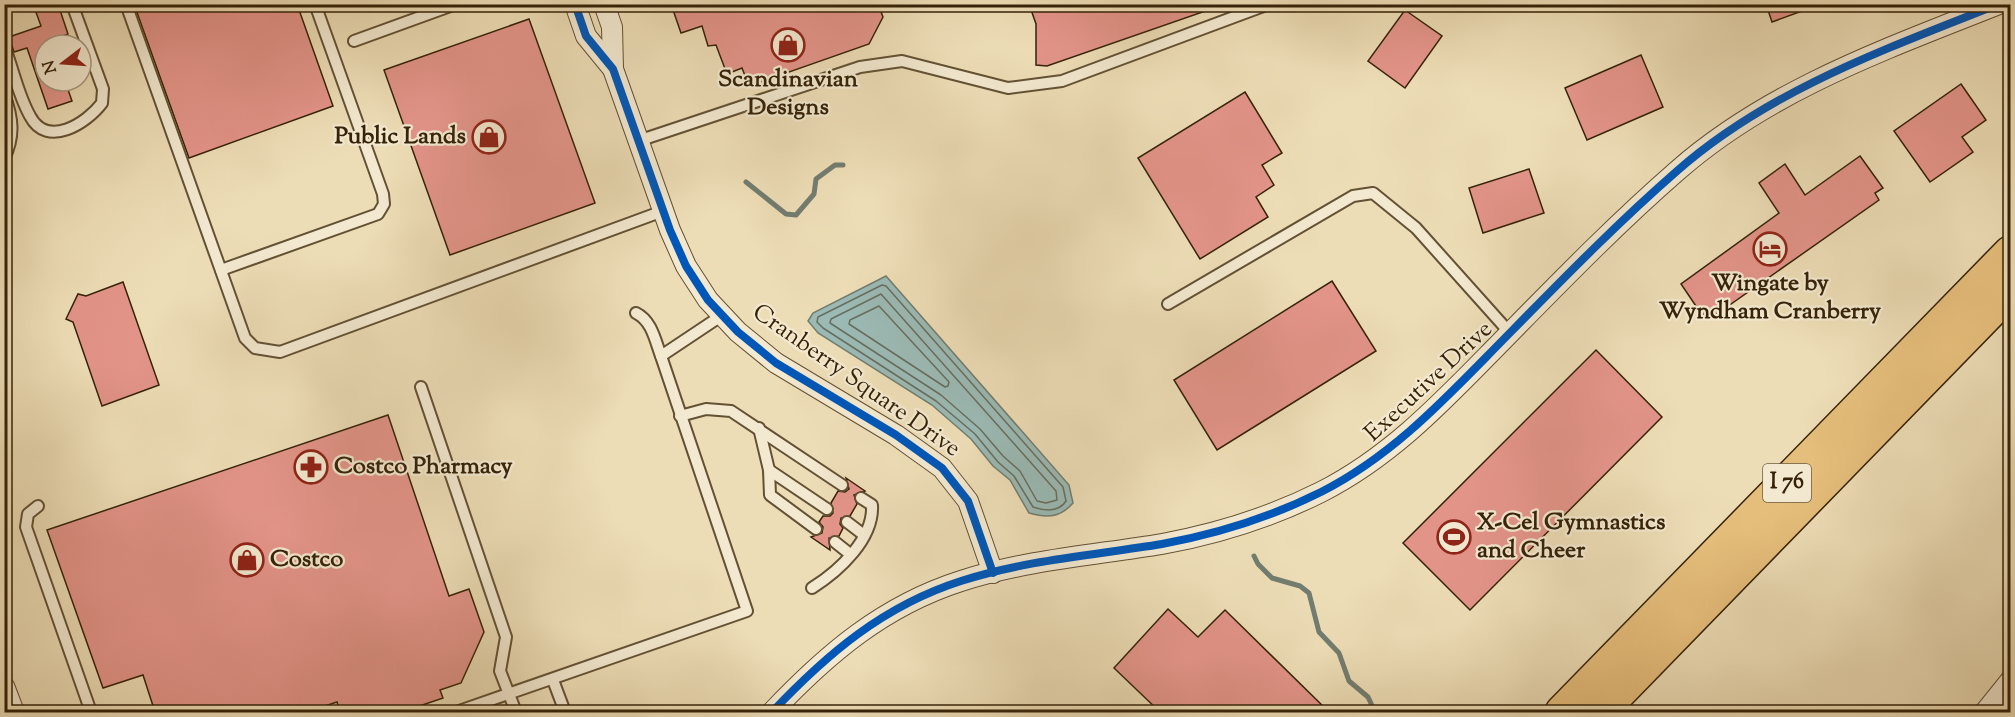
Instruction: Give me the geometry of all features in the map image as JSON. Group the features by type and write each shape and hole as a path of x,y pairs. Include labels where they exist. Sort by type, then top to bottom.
{"highway":[{"name":"I 76","path":"1562,712 2010,253"},
{"name":"I 76","path":"1600,712 2010,291"}],"street":[{"name":"Cranberry Square Drive","path":"575,4 586,36 613,69"},
{"name":"Cranberry Square Drive","path":"604,4 612,27 613,69 663,211 686,266 721,316 776,363 896,435 942,468 968,501 993,573"},
{"name":"Executive Drive","path":"772,712 829,655 863,629 901,606 959,581 1191,538 1241,524 1299,502 1359,470 1411,432 1643,201 1679,168 1732,129 1826,75 1999,4"},
{"path":"1985,712 2010,681"},
{"path":"4,686 14,712"}],"lane":[{"path":"4,45 30,117 40,127 52,131 66,130 81,125 102,104 103,89 72,4"},
{"path":"126,4 245,338 255,348 280,352 663,211"},
{"path":"221,270 378,214 384,204 383,194 315,4"},
{"path":"354,41 456,4"},
{"path":"638,141 860,67 902,61 1008,88 1062,81 1269,4"},
{"path":"4,94 13,124 12,143 4,159"},
{"path":"1168,303 1353,196 1373,193 1416,228 1510,333"},
{"path":"456,712 747,611 650,326 644,317 636,313"},
{"path":"661,356 721,316"},
{"path":"421,387 506,638 500,671 516,712"},
{"path":"680,416 693,411 720,409 740,416 842,485"},
{"path":"759,428 770,470 770,495 816,529"},
{"path":"770,470 827,509"},
{"path":"812,588 839,568 873,519 872,505 861,498"},
{"path":"38,506 28,514 26,527 90,712"},
{"path":"847,522 864,535"},
{"path":"835,542 850,554"},
{"path":"553,680 565,712"}],"water":[{"path":"886,276 1069,485 1073,503 1063,512 1053,516 1029,513 1010,480 993,466 971,439 932,405 818,333 808,321 813,313"}],"building":[{"path":"33,4 58,4 68,33 33,33 33,65 27,48 14,52 9,37 41,26"},
{"path":"134,4 297,4 333,106 189,158"},
{"name":"Scandinavian Designs","path":"671,4 878,4 883,17 869,44 749,86 742,68 727,74 716,45 708,46 702,26 681,33"},
{"path":"1029,4 1217,4 1217,7 1047,66 1036,65 1036,24"},
{"path":"1766,4 1816,4 1816,6 1772,22"},
{"path":"1405,10 1442,36 1405,88 1368,61"},
{"name":"Public Lands","path":"529,19 595,203 450,255 384,70"},
{"path":"1641,55 1663,107 1587,140 1565,88"},
{"path":"1961,84 1986,120 1962,137 1973,152 1930,182 1894,131"},
{"path":"1245,92 1282,153 1262,165 1274,185 1256,197 1268,217 1200,259 1138,158"},
{"path":"42,93 69,93 72,101 48,109"},
{"name":"Wingate by Wyndham Cranberry","path":"1860,156 1883,188 1875,193 1879,200 1714,316 1710,310 1702,315 1681,284 1779,213 1759,183 1785,164 1805,195"},
{"path":"1529,169 1544,213 1483,233 1469,188"},
{"path":"1332,281 1376,351 1217,450 1174,380"},
{"path":"123,282 159,385 102,406 73,322 66,319 78,294 86,296"},
{"path":"1596,350 1662,417 1470,610 1403,543"},
{"name":"Costco","path":"388,415 449,596 469,589 484,632 461,683 440,690 443,698 402,712 340,712 337,702 307,712 155,712 143,675 103,688 47,530"},
{"path":"846,478 865,491 854,495 857,504 850,516 841,518 840,524 843,528 839,536 829,538 830,550 811,537 822,533 823,527 819,522 823,516 830,516 833,513 831,503 838,491 845,492 849,489"},
{"path":"1168,609 1198,637 1225,610 1329,712 1160,712 1114,668"}],"waterway":[{"path":"746,182 786,214 796,215 814,194 816,179 835,165 843,165"},
{"path":"1254,556 1258,564 1272,578 1300,586 1309,593 1319,632 1339,653 1349,681 1368,697 1375,712"}],"cycle path":[{"path":"575,4 586,36 613,69 670,230 686,266 708,300 738,332 776,363 896,435 942,468 968,501 993,573"},
{"path":"772,712 814,671 858,634 881,618 933,591 1010,568 1162,544 1223,530 1283,509 1347,478 1416,426 1609,234 1677,171 1713,142 1750,117 1830,74 1999,4"}],"place":[{"name":"Scandinavian Designs","path":"788,45"},
{"name":"Public Lands","path":"489,137"},
{"name":"Wingate by Wyndham Cranberry","path":"1770,249"},
{"name":"Costco Pharmacy","path":"311,467"},
{"name":"X-Cel Gymnastics and Cheer","path":"1454,537"},
{"name":"Costco","path":"247,560"}]}
